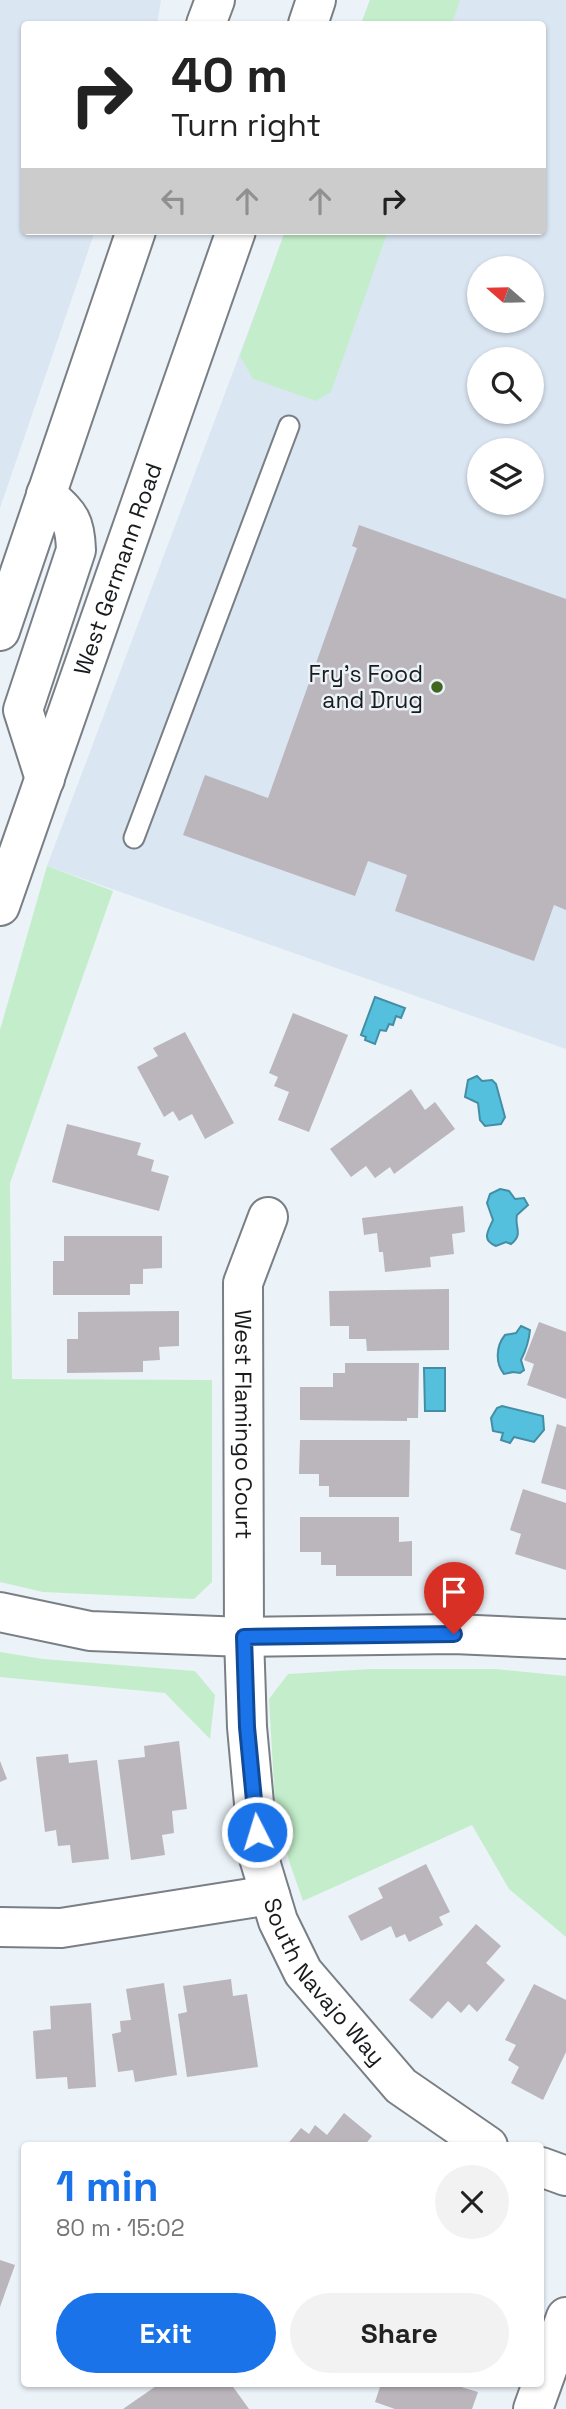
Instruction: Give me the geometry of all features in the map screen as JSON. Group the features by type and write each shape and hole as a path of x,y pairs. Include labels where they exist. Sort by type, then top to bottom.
{"street":[{"path":"207,21 215,0"},
{"path":"308,21 316,0"},
{"path":"0,631 135,235"},
{"name":"West Germann Road","path":"0,906 235,235"},
{"path":"45,779 23,710 76,550 76,528 66,513 46,494"},
{"name":"West Flamingo Court","path":"244,1637 243,1283 268,1217"},
{"path":"0,1612 90,1631 244,1637 454,1634 566,1639"},
{"name":"South Navajo Way","path":"244,1637 247,1727 259,1858 278,1921 303,1972 401,2086 482,2142"},
{"path":"0,1927 61,1928 270,1895"},
{"path":"544,2168 566,2175"},
{"path":"544,2378 566,2317"},
{"path":"533,2409 541,2387"}],"lane":[{"path":"134,838 289,426"}],"shaded area":[{"path":"0,0 161,0 158,21 21,21 21,235 94,235 0,508"},
{"path":"370,0 566,0 566,1049 47,866 284,235 546,235 546,21 362,21"}],"green space":[{"path":"370,0 460,0 453,21 362,21"},
{"path":"284,235 387,235 331,392 316,401 253,379 240,356"},
{"path":"47,866 113,891 10,1183 12,1379 212,1380 212,1582 194,1599 43,1592 0,1582 0,1030"},
{"path":"0,1652 43,1659 195,1671 215,1695 210,1739 165,1693 0,1677"},
{"path":"371,1669 495,1669 566,1676 566,1937 509,1889 472,1825 303,1901 289,1861 275,1802 269,1699 288,1674"}],"water":[{"path":"375,997 405,1008 401,1018 396,1016 393,1025 389,1024 386,1031 380,1030 375,1044 361,1035"},
{"path":"477,1076 482,1081 492,1080 496,1084 505,1117 501,1124 485,1126 480,1120 478,1103 465,1097 468,1080"},
{"path":"500,1189 509,1191 515,1199 524,1198 528,1205 517,1215 518,1234 515,1240 511,1244 506,1242 496,1246 487,1238 493,1220 487,1203 490,1194"},
{"path":"521,1326 530,1330 521,1360 524,1370 520,1373 504,1374 498,1360 500,1344 505,1335 516,1333"},
{"path":"424,1368 445,1368 445,1411 425,1411"},
{"path":"502,1406 543,1416 544,1430 534,1442 514,1437 510,1443 501,1440 503,1433 493,1431 491,1418 497,1408"}],"building":[{"name":"Fry's Food and Drug","path":"359,525 566,599 566,910 554,905 534,961 395,911 407,875 368,861 355,896 183,835 205,775 268,798 357,548 352,546"},
{"path":"293,1013 348,1035 309,1132 278,1120 289,1092 274,1086 278,1077 269,1073"},
{"path":"185,1032 234,1123 205,1139 192,1114 179,1121 173,1111 164,1117 137,1067 158,1056 153,1048"},
{"path":"411,1089 425,1110 435,1102 455,1129 394,1174 390,1167 375,1178 366,1166 351,1177 330,1149"},
{"path":"67,1124 141,1143 137,1155 154,1160 151,1171 169,1176 159,1211 52,1182"},
{"path":"463,1206 465,1232 452,1234 454,1254 430,1257 431,1267 385,1272 377,1233 364,1235 362,1218"},
{"path":"64,1236 162,1236 162,1268 143,1269 143,1284 130,1284 130,1295 53,1295 53,1261 64,1261"},
{"path":"449,1289 449,1350 367,1351 366,1339 349,1339 349,1326 330,1326 329,1291"},
{"path":"179,1311 179,1346 159,1347 160,1360 143,1361 143,1372 67,1373 67,1339 78,1339 78,1312"},
{"path":"539,1322 566,1332 566,1399 527,1385 534,1364 524,1360"},
{"path":"345,1363 419,1363 418,1418 407,1418 407,1421 300,1420 300,1387 333,1387 333,1373 345,1373"},
{"path":"557,1424 566,1427 566,1490 541,1483"},
{"path":"300,1440 410,1440 409,1497 329,1497 329,1486 319,1486 319,1474 299,1474"},
{"path":"523,1489 566,1503 566,1570 515,1554 521,1534 510,1530"},
{"path":"300,1517 399,1517 399,1542 412,1541 412,1576 336,1576 336,1565 321,1565 321,1552 300,1552"},
{"path":"179,1741 187,1809 172,1811 174,1833 162,1835 165,1855 131,1860 118,1760 145,1757 144,1746"},
{"path":"68,1754 69,1763 97,1760 109,1859 72,1863 70,1845 58,1846 56,1830 45,1832 36,1757"},
{"path":"0,1761 7,1779 0,1782"},
{"path":"426,1864 450,1912 439,1917 443,1925 409,1942 405,1934 396,1938 391,1926 361,1941 348,1916 383,1898 378,1888"},
{"path":"476,1924 501,1946 486,1963 505,1980 477,2012 469,2004 461,2013 448,2001 432,2019 409,2000"},
{"path":"231,1979 233,1996 247,1994 258,2067 187,2077 178,2014 187,2012 183,1986"},
{"path":"164,1983 177,2075 135,2082 133,2070 118,2072 112,2034 121,2032 120,2021 131,2020 126,1989"},
{"path":"534,1984 566,2000 566,2052 543,2100 511,2083 519,2067 508,2060 516,2045 505,2040"},
{"path":"91,2003 96,2087 68,2089 67,2077 36,2079 33,2031 51,2029 50,2006"},
{"path":"344,2113 372,2136 367,2142 289,2142 301,2128 309,2134 315,2125 327,2135"},
{"path":"0,2260 15,2265 0,2307"},
{"path":"155,2387 233,2387 249,2409 123,2409"},
{"path":"380,2387 461,2387 478,2392 472,2409 395,2409 375,2402"}],"place":[{"name":"Fry's Food and Drug","path":"437,687"}],"route":[{"path":"257,1832 247,1727 244,1637 454,1634"}]}
